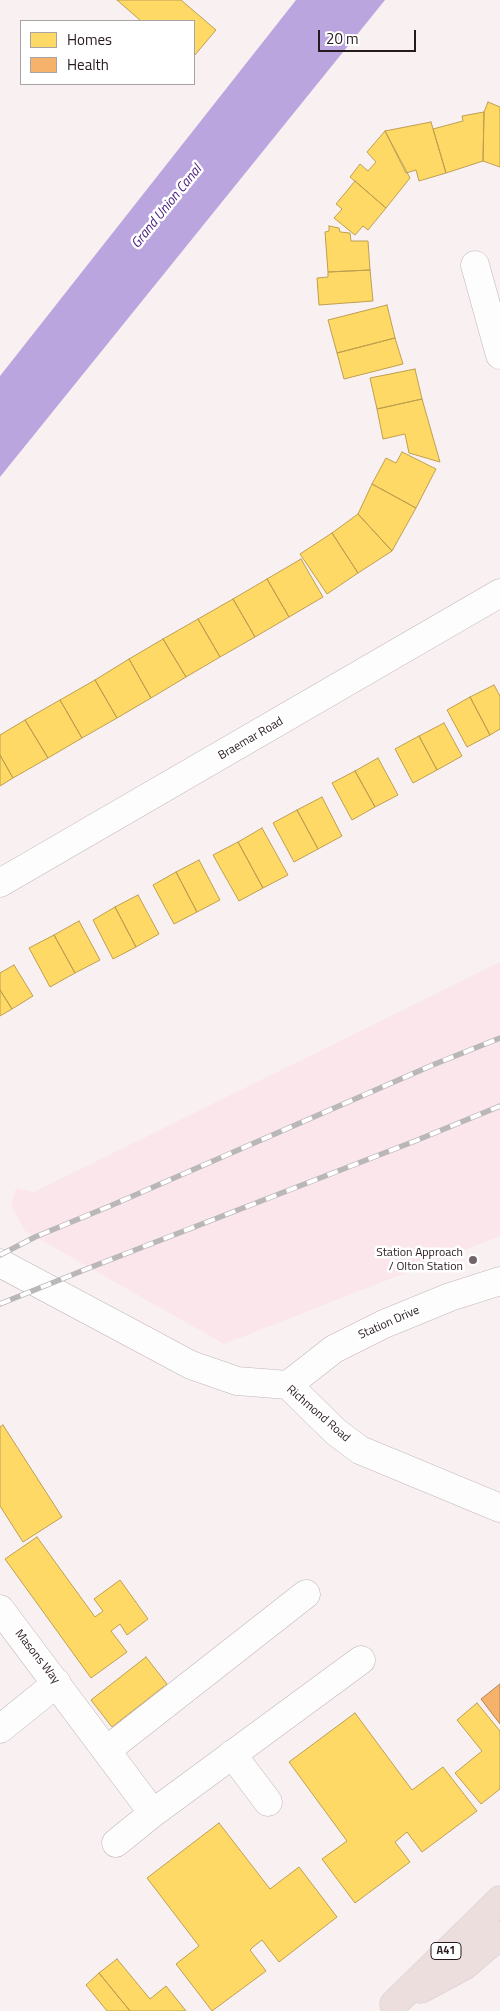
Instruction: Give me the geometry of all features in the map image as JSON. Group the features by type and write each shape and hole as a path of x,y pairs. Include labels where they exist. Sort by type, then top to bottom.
{"highway":[{"name":"A41","path":"388,2007 500,1900"},
{"name":"A41","path":"388,2007 464,1966 500,1935"}],"street":[{"path":"475,265 500,355"},
{"name":"Braemar Road","path":"0,882 500,593"},
{"name":"Richmond Road","path":"0,1263 191,1365 237,1381 288,1385 336,1432 360,1450 500,1508"},
{"name":"Station Drive","path":"288,1385 334,1349 384,1324 500,1281"},
{"path":"107,1750 306,1594"},
{"name":"Masons Way","path":"0,1609 153,1812"},
{"path":"116,1843 153,1812 361,1660"},
{"path":"0,1729 57,1683"},
{"path":"232,1754 268,1802"}],"shaded area":[{"path":"500,962 500,1236 224,1344 25,1231 11,1205 16,1188 34,1192"}],"water":[{"name":"Grand Union Canal","path":"296,0 385,0 0,477 0,376"}],"building: Homes":[{"path":"117,0 181,0 216,30 195,55 195,20 140,20"},
{"path":"488,102 500,107 500,167 483,161 484,112"},
{"path":"484,112 483,161 446,173 433,129 463,121 462,116"},
{"path":"431,122 446,173 419,181 416,170 406,173 385,131"},
{"path":"385,131 410,178 386,208 350,177 360,164 368,171 376,162 367,152"},
{"path":"355,181 386,208 368,230 363,226 355,235 334,218 342,209 336,204"},
{"path":"329,226 339,228 340,232 350,233 351,241 368,241 370,270 328,272 325,232 329,231"},
{"path":"370,270 373,301 319,305 317,278 328,277 328,272"},
{"path":"387,305 395,338 337,353 328,320"},
{"path":"395,338 403,364 344,379 337,353"},
{"path":"415,369 422,399 377,409 370,378"},
{"path":"422,399 440,462 409,453 405,434 383,439 377,409"},
{"path":"402,452 436,469 416,508 372,484 386,458 396,463"},
{"path":"372,484 416,508 392,551 358,514"},
{"path":"358,514 392,551 358,573 332,533"},
{"path":"332,533 358,573 327,594 300,554"},
{"path":"301,559 323,597 289,617 267,579"},
{"path":"267,579 289,617 255,637 233,599"},
{"path":"233,599 255,637 220,657 198,619"},
{"path":"198,619 220,657 186,677 163,639"},
{"path":"163,639 186,677 151,698 129,659"},
{"path":"129,659 151,698 117,718 95,680"},
{"path":"95,680 117,718 82,738 60,700"},
{"path":"494,685 500,696 500,729 490,735 470,697"},
{"path":"470,697 490,735 467,747 447,710"},
{"path":"60,700 82,738 48,758 25,720"},
{"path":"25,720 48,758 13,778 0,755 0,735"},
{"path":"444,723 462,756 437,770 419,736"},
{"path":"419,736 437,770 413,783 395,749"},
{"path":"0,755 13,778 0,786"},
{"path":"378,758 398,795 375,807 355,771"},
{"path":"355,771 375,807 352,820 332,783"},
{"path":"322,797 342,836 318,849 297,810"},
{"path":"297,810 318,849 294,862 273,823"},
{"path":"262,828 288,875 263,888 238,842"},
{"path":"238,842 263,888 239,901 213,855"},
{"path":"199,860 220,900 197,912 176,872"},
{"path":"176,872 197,912 174,924 153,885"},
{"path":"138,895 159,934 136,947 115,907"},
{"path":"115,907 136,947 113,959 93,920"},
{"path":"79,921 100,960 75,973 54,935"},
{"path":"54,935 75,973 50,987 29,948"},
{"path":"14,965 33,996 12,1009 0,990 0,973"},
{"path":"0,990 12,1009 0,1016"},
{"path":"3,1425 62,1517 23,1542 0,1506 0,1427"},
{"path":"37,1537 95,1617 103,1611 94,1599 120,1580 148,1619 127,1635 120,1624 111,1631 127,1652 91,1678 5,1559"},
{"path":"146,1657 167,1684 112,1727 91,1700"},
{"path":"477,1703 500,1731 500,1789 481,1804 455,1773 482,1751 457,1720"},
{"path":"355,1713 412,1790 443,1767 477,1811 422,1852 407,1832 395,1842 410,1862 355,1903 322,1859 347,1841 289,1762"},
{"path":"219,1823 270,1889 299,1867 337,1917 279,1962 262,1940 250,1950 266,1971 212,2011 176,1964 199,1946 147,1878"},
{"path":"117,1959 150,1999 166,1986 186,2011 130,2011 99,1973"},
{"path":"99,1973 130,2011 107,2011 86,1985"}],"building: Health":[{"path":"500,1684 500,1724 481,1699"}],"railway":[{"path":"0,1255 35,1237 435,1064 500,1038"},
{"path":"0,1304 500,1106"}],"place":[{"name":"Station Approach / Olton Station","path":"473,1260"}]}
